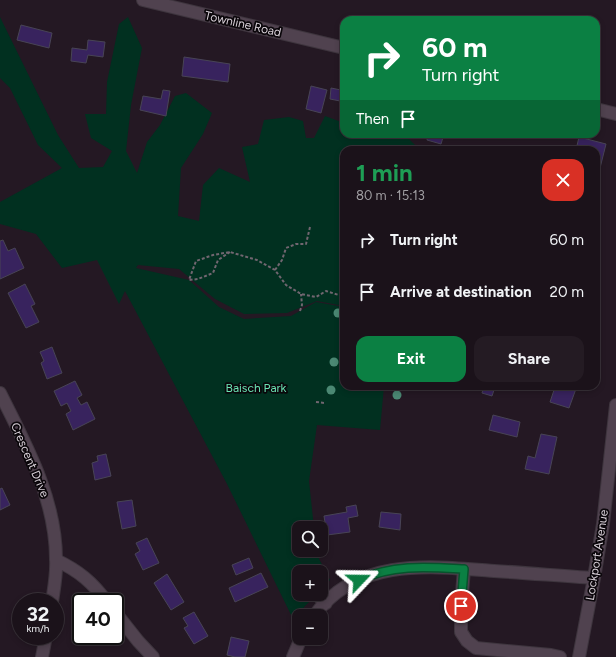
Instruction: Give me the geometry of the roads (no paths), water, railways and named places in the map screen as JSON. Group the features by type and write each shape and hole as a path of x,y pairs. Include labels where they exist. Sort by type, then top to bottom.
{"street":[{"name":"Townline Road","path":"143,0 340,47"},
{"path":"600,110 616,114"},
{"name":"Crescent Drive","path":"0,393 39,476 52,519 56,560 53,593"},
{"name":"Lockport Avenue","path":"579,657 594,578 606,499 616,405"},
{"path":"56,560 69,566 87,579 100,593"},
{"path":"320,609 340,591 351,584 379,572 413,567 594,578"},
{"path":"464,569 461,606 461,632 467,640 476,648 560,657"},
{"path":"124,623 153,657"},
{"path":"42,657 44,645"},
{"path":"293,657 298,645"}],"park label":[{"name":"Baisch Park","path":"256,388"}]}
